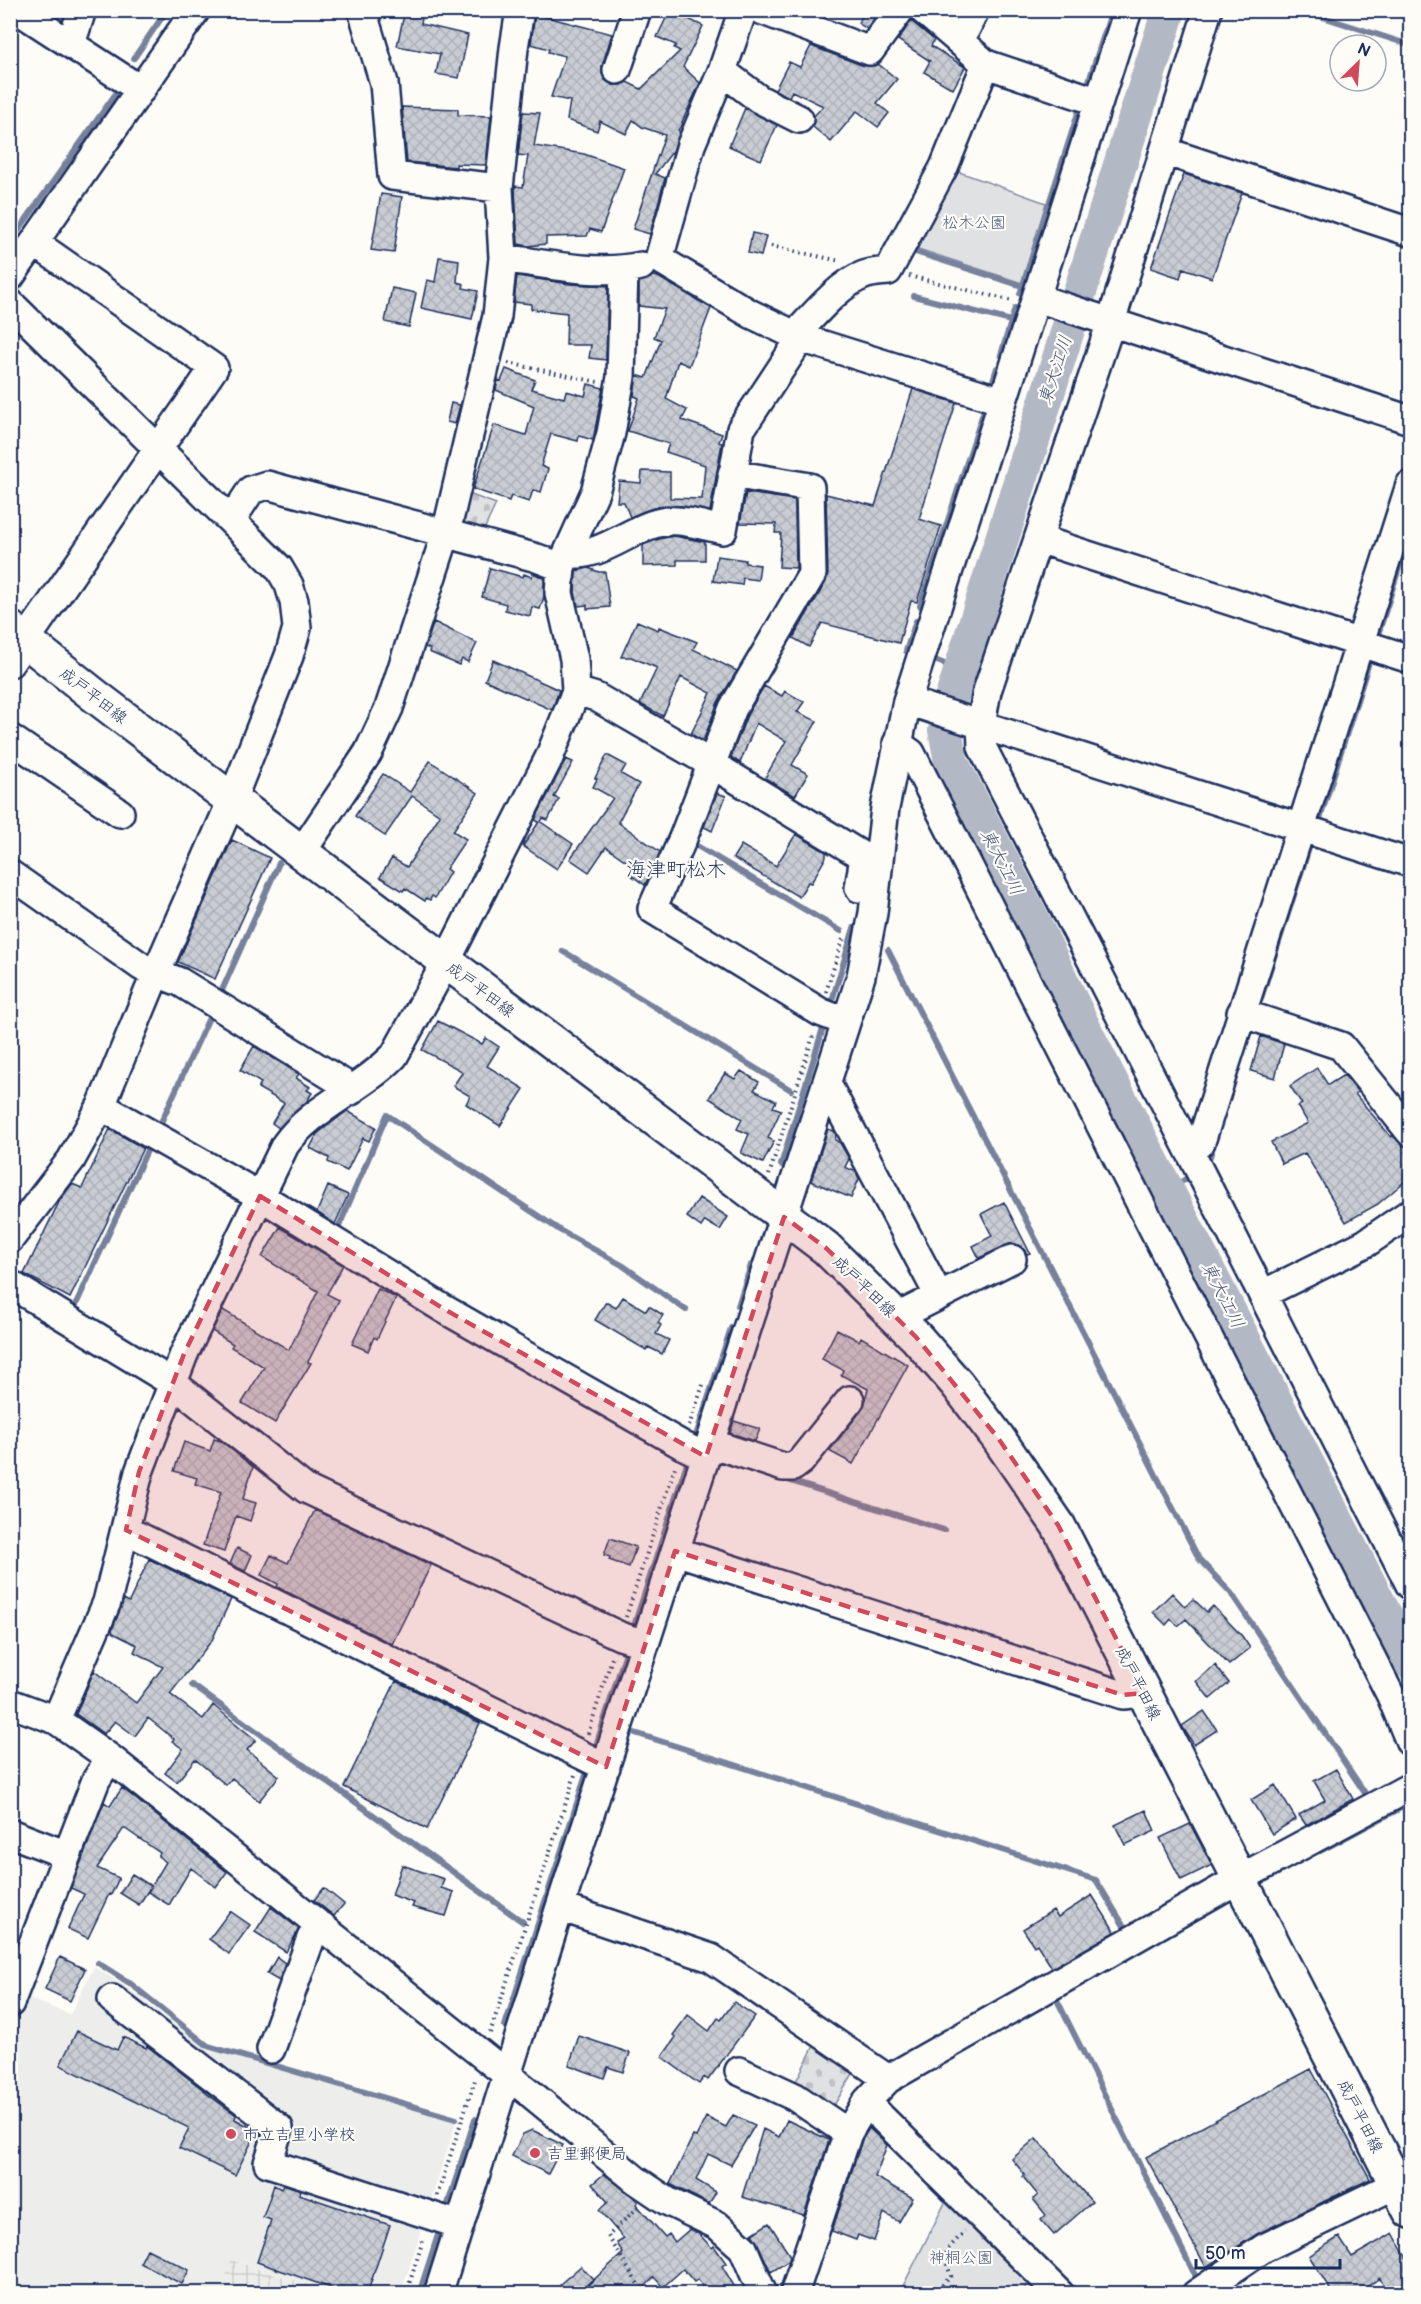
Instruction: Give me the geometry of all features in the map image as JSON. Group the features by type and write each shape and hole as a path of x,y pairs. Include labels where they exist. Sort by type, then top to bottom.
{"main road":[{"name":"成戸平田線","path":"15,644 232,800 826,1248 916,1337 957,1384 998,1438 1058,1526 1404,2198"}],"street":[{"path":"18,10 141,90"},
{"path":"71,44 82,10"},
{"path":"10,278 196,10"},
{"path":"362,10 384,83 392,176 499,188"},
{"path":"301,853 368,753 389,708 446,533 497,316 503,258 499,188 520,10"},
{"path":"617,70 637,10"},
{"path":"659,259 691,145 722,71 743,10"},
{"path":"761,10 870,51 900,10"},
{"path":"923,10 986,64 1099,102"},
{"path":"960,41 975,10"},
{"path":"864,910 897,743 912,702 1003,401 1042,300 1128,10"},
{"path":"1208,10 1164,152 977,723 982,747 1263,1294 1407,1568"},
{"path":"232,519 251,490 267,486 446,533 564,560 591,553 652,524 670,520 723,530 741,429 798,337 824,305 856,278 888,271 944,167 986,64"},
{"path":"722,71 759,99 799,119"},
{"path":"1164,152 1410,232"},
{"path":"15,644 158,450 214,368 35,243"},
{"path":"503,258 569,268 624,270 659,259 751,314 798,337 1003,401"},
{"path":"56,1720 107,1602 139,1472 184,1354 285,1145 297,1128 351,1091 394,1056 446,962 549,758 576,691 574,659 559,593 564,560 595,492 611,433 620,387 624,270"},
{"path":"1042,300 1410,420"},
{"path":"10,303 158,450 232,519 279,568 289,585 294,601 297,628 289,656 232,800 156,973 101,1107 71,1160 10,1239"},
{"path":"732,474 810,486 812,574 733,708 683,838 652,909 820,1012 846,1022"},
{"path":"1190,1152 1201,1142 1410,485"},
{"path":"1038,539 1410,659"},
{"path":"438,2294 675,1551 699,1449 784,1217 861,976 864,857 596,697 576,691"},
{"path":"912,702 1410,863"},
{"path":"10,738 120,813"},
{"path":"897,743 911,753 1391,1696 1410,1742"},
{"path":"10,874 142,967 180,982 346,1085 351,1091"},
{"path":"1241,1013 1341,1046 1410,1132"},
{"path":"826,1084 939,1296"},
{"path":"101,1107 260,1196 444,1309 699,1449 783,1467 793,1467 801,1461 850,1400"},
{"path":"1263,1294 1366,1243 1410,1213"},
{"path":"897,1317 1012,1259"},
{"path":"10,1284 173,1383 306,1489 620,1636 645,1644"},
{"path":"126,1530 606,1767"},
{"path":"675,1551 1123,1695 1144,1693"},
{"path":"10,1703 56,1720 110,1758 636,2180 667,2201 717,2225 743,2248 763,2294"},
{"path":"10,2003 21,1947 68,1855 96,1780 110,1758"},
{"path":"794,2294 848,2133 867,2101 888,2079 1239,1879 1410,1787"},
{"path":"10,1833 68,1855"},
{"path":"560,1907 711,1958 888,2079"},
{"path":"271,2049 311,1938 322,1926"},
{"path":"112,1999 279,2128 268,2163 460,2225"},
{"path":"739,2071 795,2097 848,2133"},
{"path":"867,2101 1060,2294"},
{"path":"1196,2294 1264,2247 1404,2198"}],"path":[{"path":"487,358 620,387"},
{"path":"755,1196 769,1178 848,922 864,910"},
{"path":"406,2294 620,1636 699,1449 704,1380"},
{"path":"644,2294 608,2236 654,2192"},
{"path":"934,2294 951,2276 946,2262 946,2251 979,2214"}],"highlighted area":[{"path":"260,1196 444,1309 706,1457 784,1217 826,1248 916,1337 998,1438 1058,1525 1144,1693 1123,1695 675,1551 606,1767 126,1530 139,1472 184,1354"}],"shaded area":[{"name":"市立吉里小学校","path":"94,1967 125,1986 207,2049 456,2122 401,2293 333,2293 232,2260 221,2293 11,2294 11,2021 21,1996 70,2014"},
{"path":"231,2260 333,2293 221,2293"}],"green space":[{"name":"松木公園","path":"948,168 1046,203 1022,283 909,246"},
{"path":"463,492 496,504 482,534 459,528"},
{"path":"817,2040 857,2067 830,2112 792,2089"},
{"name":"神桐公園","path":"950,2193 1033,2275 1022,2293 933,2293 903,2286"}],"building":[{"path":"405,10 423,10 421,24 468,35 459,78 436,74 440,54 397,46"},
{"path":"670,10 703,26 683,67 700,83 683,124 678,130 680,132 673,151 655,174 665,178 650,234 633,229 665,135 642,127 633,120 626,134 600,121 597,131 567,120 570,101 551,97 565,56 548,52 549,49 531,44 535,14 612,34 602,66 605,80 613,85 627,82 641,89 680,51 674,48 676,45 657,37"},
{"path":"866,10 880,10 867,29 858,23"},
{"path":"911,21 934,40 931,46 965,67 953,89 924,72 930,61 898,40"},
{"path":"811,46 864,66 878,64 897,79 877,103 889,113 878,127 857,111 831,142 813,127 814,116 823,106 792,91 789,97 775,90 789,62 800,67"},
{"path":"402,107 458,109 458,115 491,116 486,165 456,164 456,167 407,162"},
{"path":"745,108 777,125 761,160 729,146"},
{"path":"523,112 540,113 534,146 584,154 624,168 601,232 590,229 587,236 546,237 546,244 528,246 518,244 515,186 523,187 528,156 518,155"},
{"path":"1184,174 1242,193 1212,278 1183,268 1180,278 1151,268"},
{"path":"381,194 402,197 394,253 371,250"},
{"path":"752,233 766,236 761,256 748,253"},
{"path":"439,257 459,260 457,282 464,284 463,288 478,291 472,319 421,308 427,280 435,282"},
{"path":"517,276 570,284 608,286 606,360 589,358 591,345 566,345 567,313 531,309 531,304 514,302"},
{"path":"652,276 658,277 711,308 689,366 678,361 666,399 687,410 682,420 722,434 710,511 667,505 630,517 624,502 617,502 619,481 641,483 642,471 670,472 670,498 702,499 705,465 666,452 669,444 628,431 639,398 634,396 637,375 646,378 661,340 654,337 665,309 639,306 639,282"},
{"path":"392,288 416,293 409,327 385,322"},
{"path":"506,369 535,380 531,389 564,398 566,391 585,396 588,384 603,388 593,440 579,436 578,441 551,434 541,466 548,469 541,492 533,490 529,502 511,496 509,501 473,489 494,425 526,435 534,406 496,390 498,380 501,381"},
{"path":"913,389 956,403 919,519 941,526 917,602 911,601 899,643 822,623 809,647 793,638 826,582 828,574 826,494 875,506"},
{"path":"451,403 460,405 455,424 447,422"},
{"path":"746,493 795,500 796,568 779,567 781,533 775,533 776,524 740,523"},
{"path":"674,536 705,542 705,560 677,560 677,565 643,566 643,545"},
{"path":"717,556 745,560 745,563 760,565 758,580 743,578 742,585 713,581"},
{"path":"490,568 523,577 524,574 532,577 533,573 544,578 544,597 540,609 532,607 530,616 505,610 506,604 482,597"},
{"path":"588,568 605,572 610,607 587,609 587,605 578,606 575,592 576,571"},
{"path":"637,621 697,642 693,649 737,671 718,702 703,741 691,734 711,693 681,677 663,716 640,704 657,668 631,657 621,657"},
{"path":"434,622 477,643 468,662 462,659 459,665 429,652 430,649 425,647"},
{"path":"493,660 559,690 552,710 485,680"},
{"path":"764,686 782,696 785,691 804,702 797,712 817,721 792,765 808,774 795,796 765,778 786,741 756,723 740,763 731,757 747,715"},
{"path":"607,755 626,765 621,774 639,784 618,822 660,852 645,885 631,875 636,868 606,847 589,872 570,859 613,798 593,787"},
{"path":"566,759 573,762 554,797 559,799 548,820 543,818 541,822 573,844 557,869 523,846 539,822 535,820"},
{"path":"430,761 478,793 453,831 466,839 446,869 450,872 435,898 432,896 430,900 426,898 425,901 405,888 403,891 380,877 392,858 407,867 440,815 412,796 385,836 355,816 383,774 410,792"},
{"path":"717,793 726,796 712,831 704,827"},
{"path":"796,834 826,852 826,857 811,883 808,882 799,897 733,858 741,845 776,866"},
{"path":"232,840 270,858 215,979 178,962"},
{"path":"438,1021 482,1044 486,1038 499,1047 487,1066 524,1089 500,1126 466,1104 470,1096 453,1086 462,1073 460,1070 422,1050"},
{"path":"1261,1036 1284,1044 1275,1078 1251,1071"},
{"path":"254,1046 299,1074 296,1078 310,1087 307,1090 312,1093 307,1101 279,1128 272,1123 284,1103 258,1088 261,1083 240,1070"},
{"path":"1317,1068 1328,1085 1344,1075 1358,1092 1355,1094 1391,1137 1393,1136 1404,1146 1410,1147 1410,1177 1378,1204 1346,1222 1305,1153 1282,1164 1271,1142 1308,1123 1298,1106 1302,1104 1290,1086"},
{"path":"741,1071 759,1082 754,1090 776,1101 773,1107 781,1110 768,1138 774,1141 763,1163 741,1153 749,1134 737,1129 742,1119 709,1098 725,1073 735,1079"},
{"path":"347,1111 376,1127 369,1141 363,1138 347,1171 328,1162 329,1158 310,1148 317,1134"},
{"path":"110,1129 143,1148 70,1298 24,1274 60,1200 72,1184 82,1188"},
{"path":"828,1129 834,1131 835,1140 840,1143 849,1159 845,1167 856,1172 859,1179 851,1198 811,1181"},
{"path":"328,1186 348,1195 335,1224 317,1212"},
{"path":"699,1198 728,1217 720,1230 705,1221 701,1227 687,1217"},
{"path":"1004,1202 1030,1253 1027,1254 1021,1246 1012,1243 979,1258 973,1246 992,1236 981,1214"},
{"path":"280,1227 343,1265 327,1294 339,1300 308,1362 311,1363 275,1423 242,1403 264,1367 231,1347 233,1344 212,1331 223,1310 289,1350 318,1291 262,1257"},
{"path":"378,1289 396,1298 377,1339 374,1337 368,1351 352,1344"},
{"path":"623,1297 646,1311 649,1306 663,1315 658,1323 661,1325 656,1334 669,1340 662,1354 648,1347 646,1350 595,1320 606,1302 616,1308"},
{"path":"837,1329 859,1341 861,1337 908,1365 853,1464 829,1451 862,1410 868,1389 841,1375 843,1370 822,1359"},
{"path":"734,1421 760,1429 755,1441 730,1433"},
{"path":"214,1439 221,1441 253,1467 243,1499 256,1503 250,1521 236,1516 224,1552 203,1545 221,1492 195,1484 197,1478 174,1471 184,1442 210,1451"},
{"path":"315,1510 431,1565 392,1644 277,1587 278,1584 261,1575 271,1555 288,1563"},
{"path":"610,1538 636,1547 629,1567 609,1560 610,1557 604,1555"},
{"path":"237,1548 252,1555 245,1571 230,1564"},
{"path":"149,1559 231,1599 212,1640 170,1694 203,1719 213,1705 256,1740 247,1750 279,1776 259,1801 232,1778 226,1785 195,1759 177,1782 165,1773 183,1749 148,1718 135,1736 115,1721 104,1734 76,1714 94,1671 136,1703 163,1667 134,1652 137,1645 113,1633 112,1630 124,1599 129,1602"},
{"path":"1172,1593 1185,1607 1193,1599 1207,1612 1213,1606 1242,1636 1250,1648 1229,1665 1186,1619 1178,1626 1171,1619 1166,1625 1153,1612"},
{"path":"1215,1665 1229,1683 1210,1699 1196,1681"},
{"path":"396,1681 480,1723 427,1829 344,1787"},
{"path":"1204,1711 1217,1730 1194,1745 1182,1726"},
{"path":"1336,1769 1353,1799 1306,1825 1299,1815 1325,1800 1314,1781"},
{"path":"1275,1785 1296,1819 1272,1834 1251,1800"},
{"path":"122,1788 227,1872 216,1887 191,1868 169,1905 148,1892 166,1862 158,1856 160,1853 124,1828 97,1868 119,1878 88,1938 68,1929 84,1894 71,1888 104,1802 110,1806"},
{"path":"1146,1810 1155,1831 1125,1845 1115,1825"},
{"path":"1190,1824 1212,1865 1181,1880 1160,1838"},
{"path":"402,1865 444,1879 441,1888 454,1892 446,1916 412,1907 414,1903 392,1895"},
{"path":"132,1874 151,1886 139,1905 120,1893"},
{"path":"324,1888 344,1904 334,1916 314,1900"},
{"path":"1092,1895 1115,1932 1052,1968 1037,1944 1034,1946 1023,1929 1053,1910 1058,1917"},
{"path":"271,1907 299,1929 286,1952 255,1932"},
{"path":"230,1911 250,1925 229,1954 209,1939"},
{"path":"60,1957 85,1969 70,2001 45,1989"},
{"path":"277,1957 285,1963 279,1981 267,1974"},
{"path":"734,2002 755,2016 708,2080 704,2077 699,2084 662,2057 676,2037 673,2035 688,2015 709,2031 718,2018 721,2020"},
{"path":"77,2031 117,2050 123,2037 146,2048 147,2046 236,2115 235,2119 257,2131 235,2175 179,2148 189,2128 60,2065"},
{"path":"579,2036 630,2053 623,2072 608,2067 604,2078 569,2065"},
{"path":"1311,2069 1370,2179 1257,2234 1206,2267 1146,2157"},
{"path":"733,2115 755,2125 731,2165 708,2154 696,2180 716,2192 709,2204 670,2184 693,2136 696,2137 706,2117 726,2127"},
{"path":"787,2120 829,2140 804,2215 742,2197 763,2129 779,2137"},
{"path":"869,2128 887,2145 875,2177 913,2198 899,2222 884,2213 874,2241 858,2235 856,2240 832,2231 862,2140"},
{"path":"532,2130 563,2145 548,2174 512,2156 523,2134"},
{"path":"1036,2138 1092,2202 1054,2235 1041,2220 1046,2215 1033,2199 1038,2195 1012,2159"},
{"path":"604,2174 638,2202 636,2204 665,2237 669,2234 675,2242 690,2229 699,2234 712,2248 714,2246 726,2263 722,2266 739,2294 706,2294 698,2279 694,2282 683,2269 663,2287 654,2277 638,2294 595,2294 588,2285 623,2253 617,2243 624,2239 599,2210 608,2202 592,2184"},
{"path":"283,2184 301,2190 299,2194 390,2225 367,2294 348,2294 257,2262 271,2220 263,2217 274,2185 281,2189"},
{"path":"769,2223 790,2256 789,2261 771,2272 752,2234"},
{"path":"1393,2233 1410,2264 1410,2294 1387,2294 1380,2278 1356,2294 1333,2294 1309,2256 1339,2237 1352,2257"},
{"path":"147,2249 189,2270 182,2284 140,2263"},
{"path":"581,2266 593,2279 577,2294 569,2294 560,2284"}],"waterway":[{"path":"134,58 167,10"},
{"path":"1086,90 1112,10"},
{"name":"東大江川","path":"1169,10 951,700 945,730 951,761 1034,922 1089,1038 1410,1663"},
{"path":"1301,10 1410,45"},
{"path":"10,242 117,92"},
{"path":"1020,294 1081,104"},
{"path":"909,250 1022,286"},
{"path":"914,296 1011,321"},
{"path":"1001,355 1015,308"},
{"path":"991,387 997,368"},
{"path":"920,606 985,407"},
{"path":"1376,641 1410,533"},
{"path":"906,651 916,621"},
{"path":"932,659 960,670"},
{"path":"1318,825 1370,659"},
{"path":"345,764 362,737"},
{"path":"692,843 841,931"},
{"path":"1257,1011 1310,845"},
{"path":"219,997 279,863"},
{"path":"830,1007 854,928"},
{"path":"888,950 1199,1559 1231,1593 1367,1796"},
{"path":"563,951 791,1090"},
{"path":"158,1129 213,1009"},
{"path":"781,1165 824,1025"},
{"path":"1398,1101 1400,1103 1410,1098"},
{"path":"337,1231 387,1115 561,1231 622,1265 686,1310"},
{"path":"1204,1165 1208,1163 1215,1140"},
{"path":"74,1312 151,1142"},
{"path":"1168,1191 1190,1176"},
{"path":"738,1306 751,1265"},
{"path":"694,1442 731,1328"},
{"path":"631,1631 688,1460"},
{"path":"781,1478 944,1530"},
{"path":"594,1752 627,1649"},
{"path":"192,1685 523,1922"},
{"path":"635,1733 1096,1880 1127,1931"},
{"path":"505,2026 587,1772"},
{"path":"1320,1851 1410,1803"},
{"path":"98,1963 131,1984 208,2046 456,2119"},
{"path":"1056,1993 1054,1994 1199,2283"},
{"path":"448,2204 475,2119"},
{"path":"419,2294 438,2235"}],"place":[{"name":"市立吉里小学校","path":"231,2134"},
{"name":"吉里郵便局","path":"535,2153"}],"district":[{"name":"海津町松木","path":"676,869"}]}
